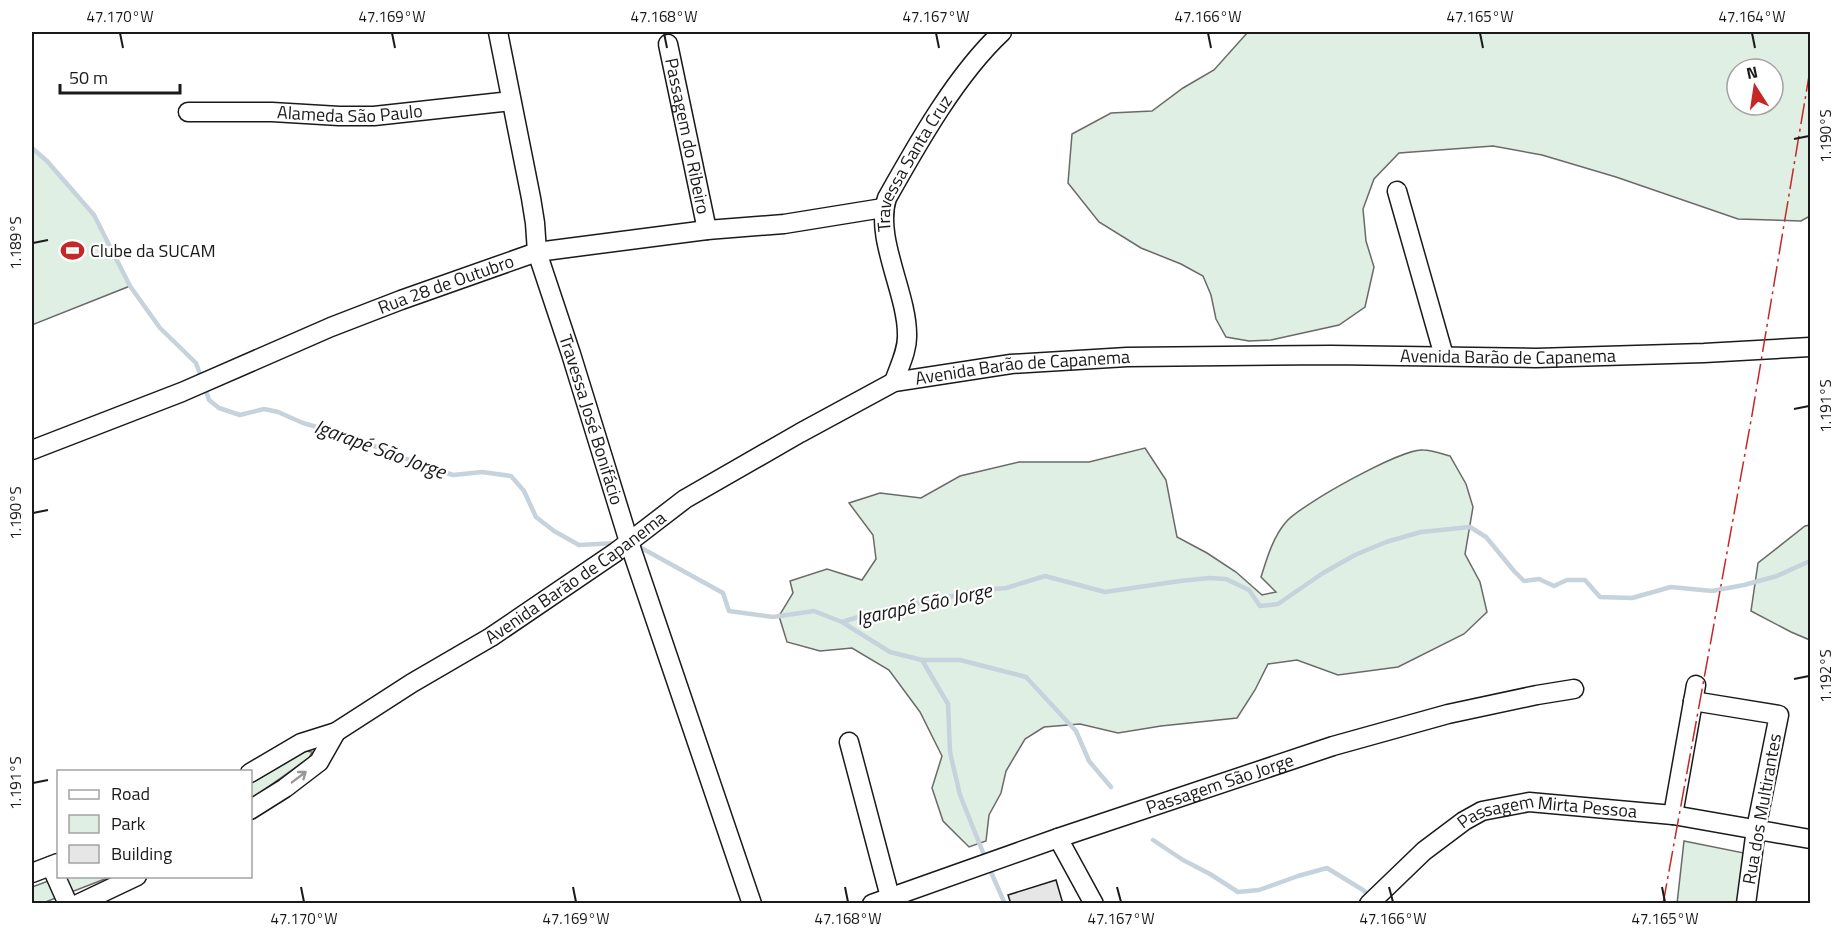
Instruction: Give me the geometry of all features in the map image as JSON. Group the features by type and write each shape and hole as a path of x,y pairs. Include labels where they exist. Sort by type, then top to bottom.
{"street":[{"name":"Travessa José Bonifácio","path":"498,32 531,198 537,252 629,542 752,903"},
{"name":"Travessa Santa Cruz","path":"894,382 907,344 907,327 884,230 883,208 886,198 933,122 979,55 1002,32"},
{"name":"Passagem do Ribeiro","path":"668,44 707,230"},
{"name":"Alameda São Paulo","path":"188,112 272,112 374,116 511,101"},
{"path":"1397,191 1444,356"},
{"name":"Rua 28 de Outubro","path":"32,450 182,392 331,327 537,252 707,230 784,224 883,208"},
{"name":"Avenida Barão de Capanema","path":"252,771 301,743 336,732 412,683 491,637 629,542 685,499 894,382 1011,364 1127,357 1331,355 1536,358 1810,347"},
{"name":"Passagem São Jorge","path":"872,903 1058,837 1344,742 1448,714 1574,689"},
{"name":"Rua dos Multirantes","path":"1673,815 1694,693 1779,715 1756,829 1746,903"},
{"name":"Avenida Barão de Capanema","path":"252,809 285,788 319,762 336,732"},
{"path":"849,742 890,897"},
{"name":"Passagem Mirta Pessoa","path":"1369,903 1424,851 1464,821 1482,811 1529,802 1673,815 1810,839"},
{"path":"1058,837 1094,903"},
{"path":"32,873 55,864"},
{"path":"60,878 68,903"},
{"path":"78,903 133,878"}],"green space":[{"path":"1248,32 1810,32 1810,216 1801,221 1738,219 1616,177 1542,155 1493,146 1399,153 1374,179 1363,209 1366,241 1374,267 1365,307 1339,325 1271,340 1249,341 1226,337 1216,319 1211,295 1203,276 1181,264 1141,248 1099,222 1068,183 1072,134 1111,113 1152,111 1183,88 1214,70"},
{"name":"Clube da SUCAM","path":"32,148 47,161 94,215 130,286 32,325"},
{"path":"1145,448 1166,480 1177,537 1236,572 1262,595 1276,592 1261,577 1277,534 1295,514 1330,491 1395,458 1423,450 1450,456 1466,484 1473,507 1465,554 1480,582 1487,612 1464,634 1398,667 1338,675 1297,660 1268,664 1237,718 1118,733 1080,724 1044,727 1025,739 1006,771 1001,793 989,815 986,841 969,847 943,821 932,788 942,756 920,712 889,670 852,648 820,651 787,642 779,616 793,593 790,581 827,569 862,580 876,559 873,535 849,503 880,493 921,498 960,476 1019,462 1089,462"},
{"path":"1810,525 1810,640 1751,611 1758,563 1805,526"},
{"path":"306,751 312,752 309,758 252,798 252,783"},
{"path":"1684,841 1749,854 1739,903 1677,904"},
{"path":"57,878 107,878 43,903 32,903 32,887"}],"building":[{"path":"1056,880 1063,904 1011,904 1008,895"}],"waterway":[{"name":"Igarapé São Jorge","path":"32,148 47,161 94,215 130,286 160,328 196,363 202,380"},
{"name":"Igarapé São Jorge","path":"205,388 209,400 219,408 240,415 264,409 278,412 303,423 354,438 453,475 482,472 511,476 524,491 536,517 554,531 579,545 617,543"},
{"name":"Igarapé São Jorge","path":"636,545 723,593 729,611 773,617 814,611 842,622 885,609 938,600 972,591 1006,588 1045,576 1105,592 1180,581 1226,579 1249,590 1260,606 1278,604 1323,573 1355,555 1386,542 1421,532 1470,527 1486,537 1524,581 1539,579 1554,586 1567,580 1585,580 1600,597 1632,598 1671,587 1712,591 1777,576 1810,561"},
{"path":"842,622 890,652 922,660 948,704 950,752 960,795 984,855"},
{"path":"922,660 960,660 1026,677 1076,731 1089,761 1111,787"},
{"path":"1153,840 1238,892 1259,890 1327,868 1371,897"},
{"path":"991,872 1005,904"}],"power":[{"path":"1663,904 1752,415 1810,70"}],"place":[{"name":"Clube da SUCAM","path":"72,251"}]}
